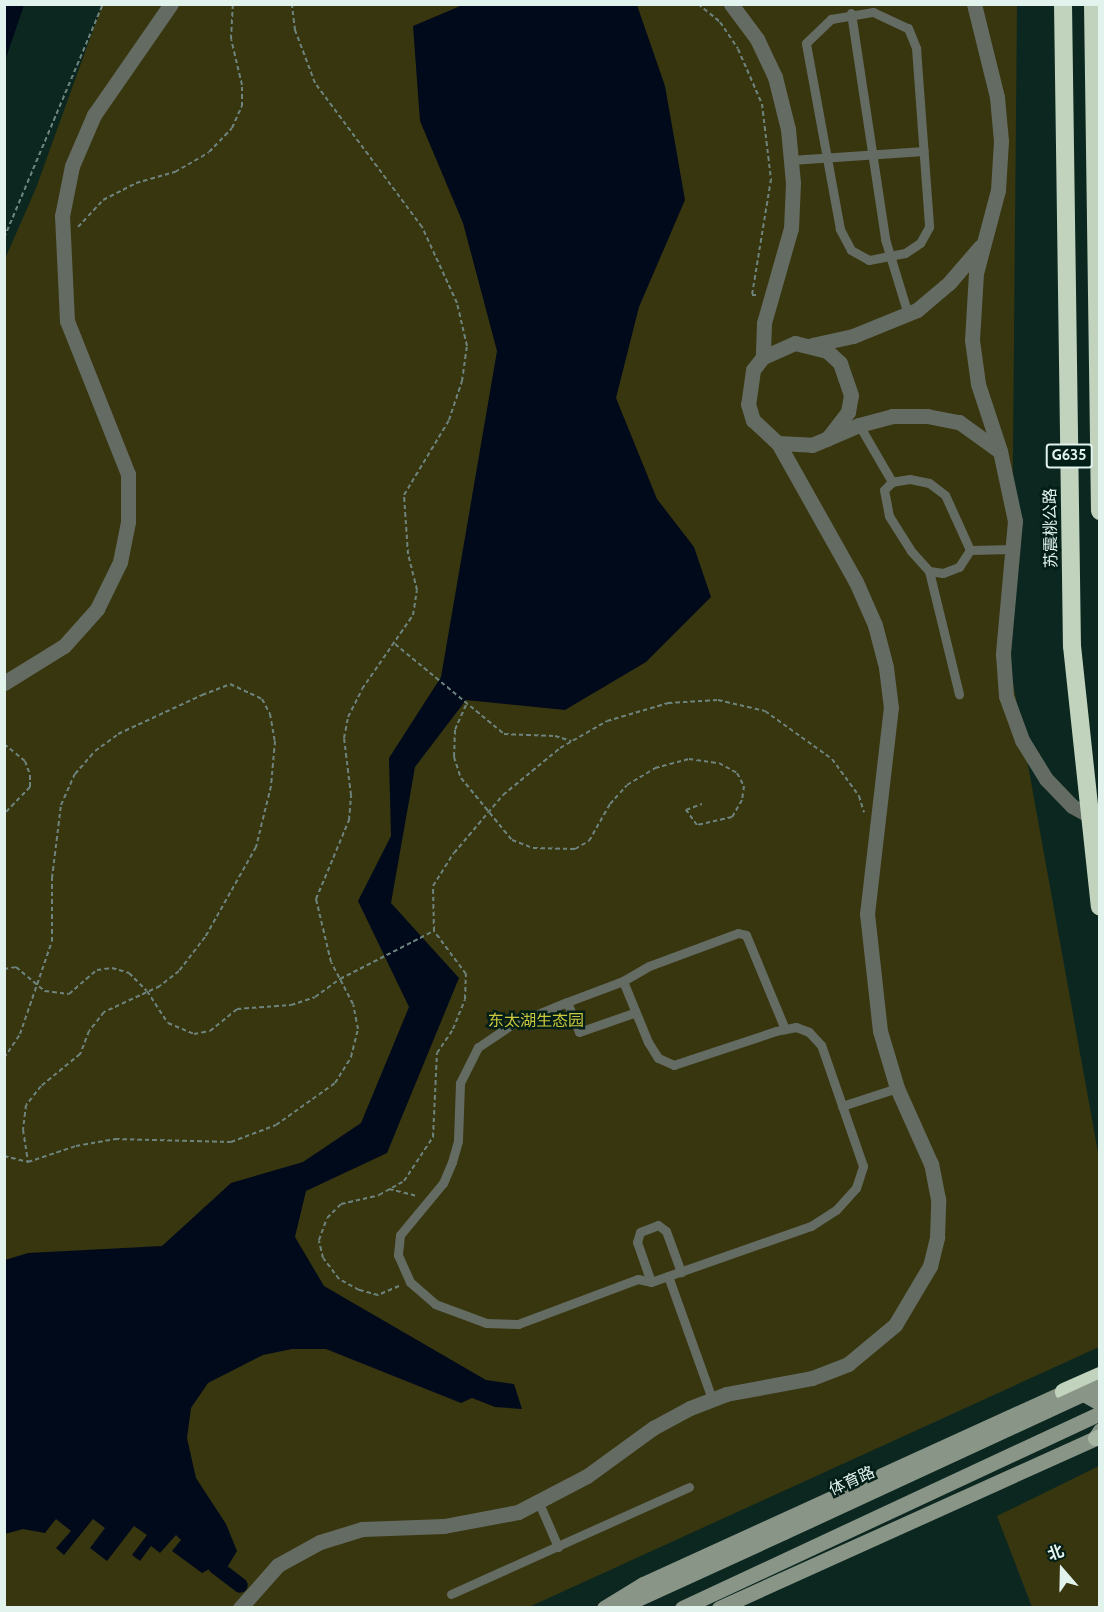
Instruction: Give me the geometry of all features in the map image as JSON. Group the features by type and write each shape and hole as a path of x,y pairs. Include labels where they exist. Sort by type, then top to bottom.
{"highway":[{"name":"苏震桃公路","path":"1063,4 1072,646 1088,815 1100,906"},
{"name":"G635","path":"1093,4 1100,511"},
{"path":"1064,1392 1100,1376"}],"main road":[{"name":"体育路","path":"618,1608 1100,1386"},
{"path":"604,1608 643,1584 1064,1392 1078,1391 1100,1403"},
{"path":"682,1608 1100,1413"},
{"path":"720,1608 1098,1435"}],"street":[{"path":"4,684 64,646 97,609 120,562 128,522 128,474 67,321 62,216 72,166 94,115 171,4"},
{"path":"731,4 757,39 775,77 791,160 791,228 764,323 763,357"},
{"path":"974,4 997,97 1001,141 998,190 976,273 972,340 978,384 1000,451 1015,521 1003,654 1006,696 1022,740 1046,779 1072,806 1088,815"},
{"path":"240,1608 278,1565 320,1542 362,1530 444,1526 487,1519 539,1503 587,1476 653,1428 712,1399 812,1378 848,1364 895,1325 915,1297 934,1247 938,1199 932,1164 897,1088 880,1031 867,914 891,708 886,667 875,625 856,582 778,443 753,420 747,404 753,370 763,357 778,347 812,345 853,336 908,314 949,283 974,257 988,231"},
{"path":"812,345 840,363 851,395 840,427 827,439"},
{"path":"778,443 803,446 827,439 859,425 892,417 927,416 959,422 980,433 1000,451"}],"lane":[{"path":"873,12 908,28 916,48 924,151 929,227 920,243 891,257 869,260 852,250 840,229 806,43 831,20 851,14 873,12"},
{"path":"851,14 871,154 891,257 908,314"},
{"path":"791,160 924,151"},
{"path":"859,425 892,482"},
{"path":"959,694 929,571 910,551 889,516 884,490 892,482 910,479 928,483 945,495 970,550"},
{"path":"970,550 1013,549"},
{"path":"929,571 943,573 959,567 970,550"},
{"path":"623,981 658,1058 674,1065 785,1029 796,1027 809,1032 821,1046 863,1166 856,1188 836,1210 811,1226 651,1282 638,1279 518,1324 486,1323 459,1315 435,1304 410,1282 398,1255 400,1234 443,1183 452,1162 458,1141 460,1083 478,1047 511,1025 623,981 649,966 738,933 746,935 785,1029"},
{"path":"567,1002 579,1032 636,1012"},
{"path":"842,1106 897,1088"},
{"path":"651,1282 637,1242 640,1232 658,1225 666,1231 681,1272"},
{"path":"668,1276 712,1399"},
{"path":"451,1594 688,1487"},
{"path":"539,1503 558,1547"}],"path":[{"path":"4,238 103,4"},
{"path":"62,244 103,200 136,183 175,172 209,153 232,128 242,106 242,85 231,39 233,4"},
{"path":"4,1156 28,1162 76,1146 115,1139 231,1142 276,1125 335,1083 351,1057 358,1029 353,1004 331,962 316,899 349,820 351,795 344,738 348,717 362,689 413,615 417,590 406,544 404,495 448,420 462,381 467,346 457,303 422,226 315,83 298,39 292,4"},
{"path":"698,4 720,22 738,49 762,104 771,179 752,295 771,296"},
{"path":"395,644 466,705 504,734 555,736 571,741"},
{"path":"4,1058 20,1034 52,941 52,878 61,806 75,774 94,751 118,734 230,684 246,689 262,699 270,714 275,741 271,786 256,847 205,937 179,971 147,991 104,1012 89,1031 80,1054 41,1086 26,1105 23,1130 28,1162"},
{"path":"410,1282 378,1295 359,1290 339,1279 323,1258 319,1240 327,1218 341,1204 389,1189 404,1181 433,1137 437,1053 453,1029 465,999 466,974 434,932 433,886 502,795 571,741 607,721 668,703 718,699 765,711 832,759 859,796 865,818"},
{"path":"466,705 455,730 454,757 461,778 487,813 512,840 533,848 575,849 589,841 610,804 627,785 655,768 689,759 719,763 737,773 743,793 732,817 697,825 686,810 702,804"},
{"path":"4,744 25,761 30,775 30,787 4,814"},
{"path":"4,969 16,967 45,991 69,994 98,970 112,968 129,973 147,991 168,1023 194,1034 210,1031 237,1009 291,1005 315,997 340,979 434,932"},
{"path":"389,1189 411,1192 427,1202"}],"green space":[{"name":"东太湖生态园","path":"102,5 1017,5 1011,671 1099,1158 1099,1347 529,1607 5,1608 5,259 36,188"},
{"path":"1099,1466 1099,1607 1032,1607 997,1516"}],"water":[{"path":"465,4 637,5 665,86 685,200 639,307 616,398 657,499 694,547 711,597 646,662 565,710 466,700 415,767 391,903 459,978 387,1153 306,1191 295,1237 324,1286 486,1380 514,1384 522,1409 495,1407 472,1398 461,1403 326,1349 292,1349 263,1355 208,1383 191,1408 187,1438 196,1478 226,1524 237,1551 228,1566 215,1566 202,1573 172,1551 181,1540 176,1535 160,1553 151,1546 140,1561 132,1555 147,1535 134,1526 107,1561 90,1548 105,1528 93,1519 64,1555 56,1548 71,1531 56,1519 45,1533 23,1529 5,1534 5,1260 28,1253 162,1246 231,1183 303,1162 361,1123 409,1007 358,901 391,836 389,758 441,677 497,351 463,223 420,121 413,26"},
{"path":"4,5 24,5 5,61"}],"waterway":[{"path":"215,1566 240,1585"}]}
